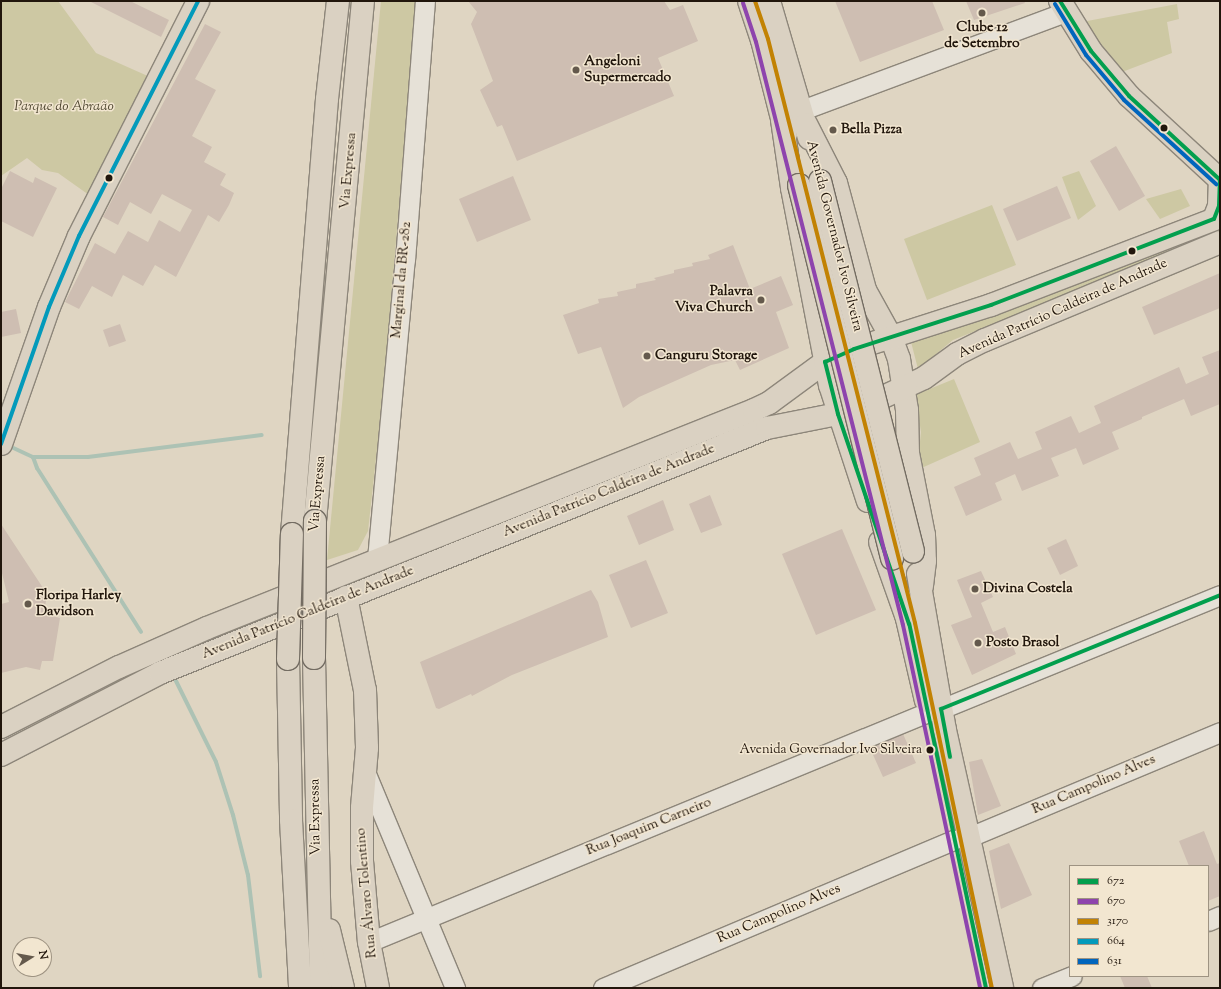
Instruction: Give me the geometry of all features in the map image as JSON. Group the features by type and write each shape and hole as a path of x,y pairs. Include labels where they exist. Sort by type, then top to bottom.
{"main road":[{"path":"1,444 49,307 79,236 115,160 198,1"},
{"name":"Via Expressa","path":"300,988 291,820 288,659 292,534 327,99 338,1"},
{"name":"Via Expressa","path":"321,988 314,658 315,521 363,1"},
{"name":"Avenida Governador Ivo Silveira","path":"749,1 762,40 909,624 935,710"},
{"name":"Avenida Governador Ivo Silveira","path":"769,1 804,117 922,587 935,710 961,839 986,988"},
{"path":"1063,6 1091,51 1129,96 1220,180 1217,218"},
{"path":"804,117 836,183 865,290 891,337 899,359 904,389 908,453 924,535 925,561 922,587"},
{"path":"782,120 792,188 825,362 838,414 909,624"},
{"name":"Avenida Patrício Caldeira de Andrade","path":"1,727 126,664 377,559 754,410 769,403 825,362 891,337 991,305 1217,218"},
{"name":"Avenida Patrício Caldeira de Andrade","path":"1,755 135,685 375,585 767,428 838,414 904,389 957,354 985,340 1220,242"},
{"path":"375,585 377,559"},
{"name":"Rua Álvaro Tolentino","path":"346,597 365,690 366,774 361,832 369,942 378,988"},
{"name":"Avenida Governador Ivo Silveira","path":"961,839 1002,988"},
{"path":"318,882 343,988"}],"street":[{"name":"Marginal da BR-282","path":"377,559 405,260 425,1"},
{"path":"804,117 1063,6"},
{"name":"Rua Joaquim Carneiro","path":"369,942 1220,595"},
{"name":"Rua Campolino Alves","path":"604,988 1220,732"},
{"path":"366,774 455,988"},
{"path":"1209,921 1220,916"},
{"path":"1042,988 1070,977"}],"green space":[{"name":"Parque do Abraão","path":"1,1 58,1 96,53 150,77 89,195 58,173 42,170 27,158 1,176"},
{"path":"381,1 416,1 384,386 368,531 358,550 327,560"},
{"path":"1177,4 1179,19 1167,22 1172,53 1122,72 1082,22"},
{"path":"1079,171 1096,206 1078,220 1062,177"},
{"path":"1181,189 1190,206 1160,219 1146,199"},
{"path":"992,205 1016,265 927,300 904,239"},
{"path":"1220,224 1220,233 953,340 918,369 910,338"},
{"path":"954,379 980,442 917,470 921,432 915,395"}],"building":[{"path":"89,1 130,1 169,20 161,37"},
{"name":"Angeloni Supermercado","path":"468,1 664,1 670,10 683,5 698,41 658,58 674,96 517,161 502,125 497,127 480,90 493,81 471,24 477,12"},
{"path":"835,1 932,1 944,30 860,62"},
{"name":"Clube 12 de Setembro","path":"966,1 1024,1 1025,3 974,20"},
{"path":"205,24 221,32 195,79 216,90 192,136 212,147 204,162 226,174 220,185 234,193 229,205 219,222 208,215 176,277 155,265 143,286 123,275 112,297 92,286 79,309 65,302 95,243 115,254 128,231 148,242 159,220 180,232 192,210 162,194 151,214 130,202 118,225 103,217"},
{"path":"1116,146 1145,196 1119,211 1090,161"},
{"path":"10,171 33,183 35,177 57,188 33,237 1,221 1,189"},
{"path":"513,176 531,220 477,242 459,199"},
{"path":"1057,186 1071,218 1017,241 1003,209"},
{"path":"733,245 750,289 781,276 793,305 776,312 789,348 740,370 735,360 711,365 639,397 623,408 601,347 578,354 563,315 599,303 598,299 618,296 617,292 636,288 636,284 656,280 654,278 674,273 674,270 693,266 692,263 710,259 708,255"},
{"path":"1220,273 1220,308 1154,335 1142,307"},
{"path":"16,309 21,333 1,337 1,312"},
{"path":"120,324 126,341 109,347 103,330"},
{"path":"1220,350 1220,404 1191,416 1184,399 1142,417 1142,419 1112,432 1119,449 1083,465 1076,448 1051,458 1059,476 1022,491 1015,474 995,483 1002,500 966,516 954,487 981,475 974,458 1010,442 1018,459 1042,449 1035,432 1071,416 1079,433 1101,423 1094,406 1179,367 1186,384 1209,374 1202,357"},
{"path":"710,495 722,525 701,533 689,504"},
{"path":"663,500 674,530 639,545 627,516"},
{"name":"Floripa Harley Davidson","path":"1,524 47,594 44,614 60,618 53,661 42,661 40,670 26,667 1,673 1,604 9,602 1,569"},
{"path":"842,529 876,610 816,635 782,554"},
{"path":"1066,539 1078,566 1060,575 1047,548"},
{"path":"646,560 668,613 631,628 609,575"},
{"path":"981,571 993,597 981,603 993,632 1005,627 1016,654 972,675 951,625 972,617 957,580"},
{"path":"591,590 598,602 608,637 512,675 472,696 471,694 439,709 436,708 420,662"},
{"path":"903,734 916,763 883,777 870,748"},
{"path":"982,759 1001,806 978,815 969,762"},
{"path":"1204,831 1217,864 1220,863 1220,896 1209,901 1209,865 1189,865 1179,841"},
{"path":"1009,843 1032,895 1001,909 989,851"},
{"path":"1120,977 1147,977 1152,988 1125,988"}],"waterway":[{"path":"33,457 88,457 262,435"},
{"path":"7,445 33,457 37,468 141,632"},
{"path":"176,681 216,762 233,815 248,875 260,976"}],"transit line":[{"name":"664","path":"1,444 49,307 79,236 198,1"},
{"name":"3170","path":"755,1 768,39 915,623 992,987"},
{"name":"672","path":"1060,1 1091,51 1129,96 1220,180"},
{"name":"670","path":"743,3 756,42 903,625 980,988"},
{"name":"631","path":"1055,4 1086,55 1124,100 1216,184"},
{"name":"672","path":"986,988 909,624 838,414 825,362 854,349 991,305 1214,219 1219,206 1220,180"},
{"name":"672","path":"950,757 941,709 1220,595"}],"place":[{"name":"Clube 12 de Setembro","path":"982,13"},
{"name":"Angeloni Supermercado","path":"576,70"},
{"name":"Bella Pizza","path":"833,130"},
{"name":"Palavra Viva Church","path":"761,300"},
{"name":"Canguru Storage","path":"647,356"},
{"name":"Divina Costela","path":"975,589"},
{"name":"Floripa Harley Davidson","path":"28,604"},
{"name":"Posto Brasol","path":"978,643"},
{"name":"Avenida Governador Ivo Silveira","path":"930,750"}]}
